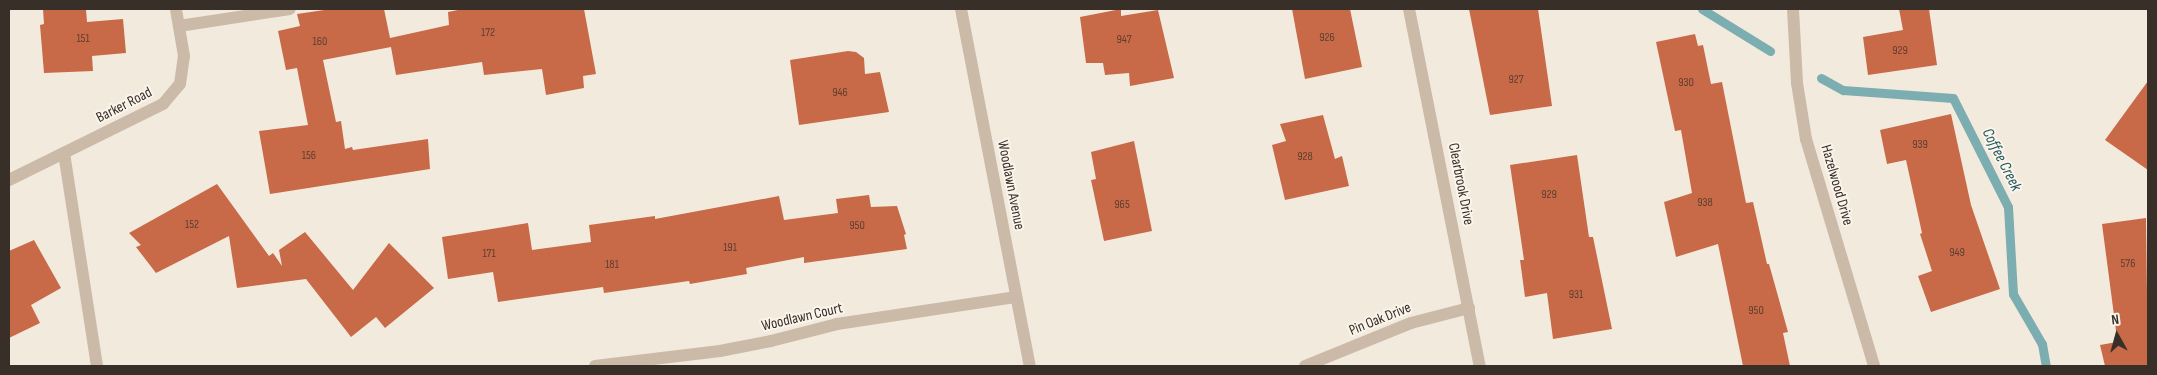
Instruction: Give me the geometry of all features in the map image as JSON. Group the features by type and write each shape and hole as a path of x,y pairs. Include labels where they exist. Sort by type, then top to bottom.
{"street":[{"name":"Barker Road","path":"9,180 163,104 180,84 184,56 176,9"},
{"path":"179,26 290,9"},
{"name":"Woodlawn Avenue","path":"962,9 1030,366"},
{"name":"Clearbrook Drive","path":"1409,9 1480,366"},
{"name":"Hazelwood Drive","path":"1793,9 1797,83 1806,139 1874,366"},
{"path":"64,153 96,366"},
{"name":"Woodlawn Court","path":"595,366 736,348 837,324 1016,297"},
{"name":"Pin Oak Drive","path":"1305,366 1411,323 1469,308"}],"building":[{"path":"43,9 86,9 87,22 123,19 126,53 92,56 93,71 44,73 40,25 44,24"},
{"path":"331,9 384,9 390,38 449,25 448,12 463,9 584,9 596,74 583,76 584,88 546,95 542,69 484,75 482,62 396,75 391,47 323,60 336,122 341,121 345,149 352,147 353,150 428,139 430,169 270,194 259,131 308,125 297,68 286,70 278,31 300,26 297,14"},
{"path":"1121,9 1121,16 1158,10 1174,78 1130,86 1129,73 1105,75 1103,63 1086,63 1080,17"},
{"path":"1292,9 1350,9 1362,67 1305,79"},
{"path":"1469,9 1538,9 1552,106 1490,115"},
{"path":"1899,9 1929,9 1937,65 1868,75 1863,37 1903,30"},
{"path":"1695,34 1698,46 1703,45 1711,84 1722,82 1746,203 1753,202 1767,264 1769,264 1788,332 1783,333 1790,366 1743,366 1718,244 1676,257 1664,202 1692,193 1681,130 1675,131 1656,42"},
{"path":"848,51 856,52 864,58 865,74 880,72 889,112 799,125 790,60"},
{"path":"2148,81 2148,170 2105,140"},
{"path":"1951,114 1971,205 2000,289 1931,312 1918,276 1932,271 1920,234 1922,233 1906,160 1887,164 1880,130"},
{"path":"1323,115 1335,159 1342,156 1349,186 1285,200 1272,145 1286,141 1280,124"},
{"path":"1134,141 1152,231 1104,241 1091,180 1096,179 1091,152"},
{"path":"1577,155 1589,237 1593,237 1612,329 1553,339 1547,293 1525,297 1520,260 1524,260 1510,165"},
{"path":"217,184 269,256 273,253 282,266 279,250 305,232 353,290 389,243 434,288 385,328 376,317 351,337 306,279 237,288 229,236 156,273 136,247 141,245 129,233"},
{"path":"869,195 871,207 897,206 906,234 904,235 907,249 804,263 804,257 746,268 747,274 690,284 689,281 604,293 603,287 498,302 493,272 448,279 442,237 528,223 532,250 591,242 589,225 655,216 655,219 779,196 784,220 838,213 836,199"},
{"path":"2146,218 2148,366 2105,366 2100,345 2117,342 2117,338 2102,224"},
{"path":"34,240 61,288 31,305 40,323 9,338 9,251"}],"waterway":[{"name":"Coffee Creek","path":"1702,9 1770,51"},
{"name":"Coffee Creek","path":"1821,78 1843,90 1953,98 2008,207 2013,294 2042,344 2046,366"}]}
